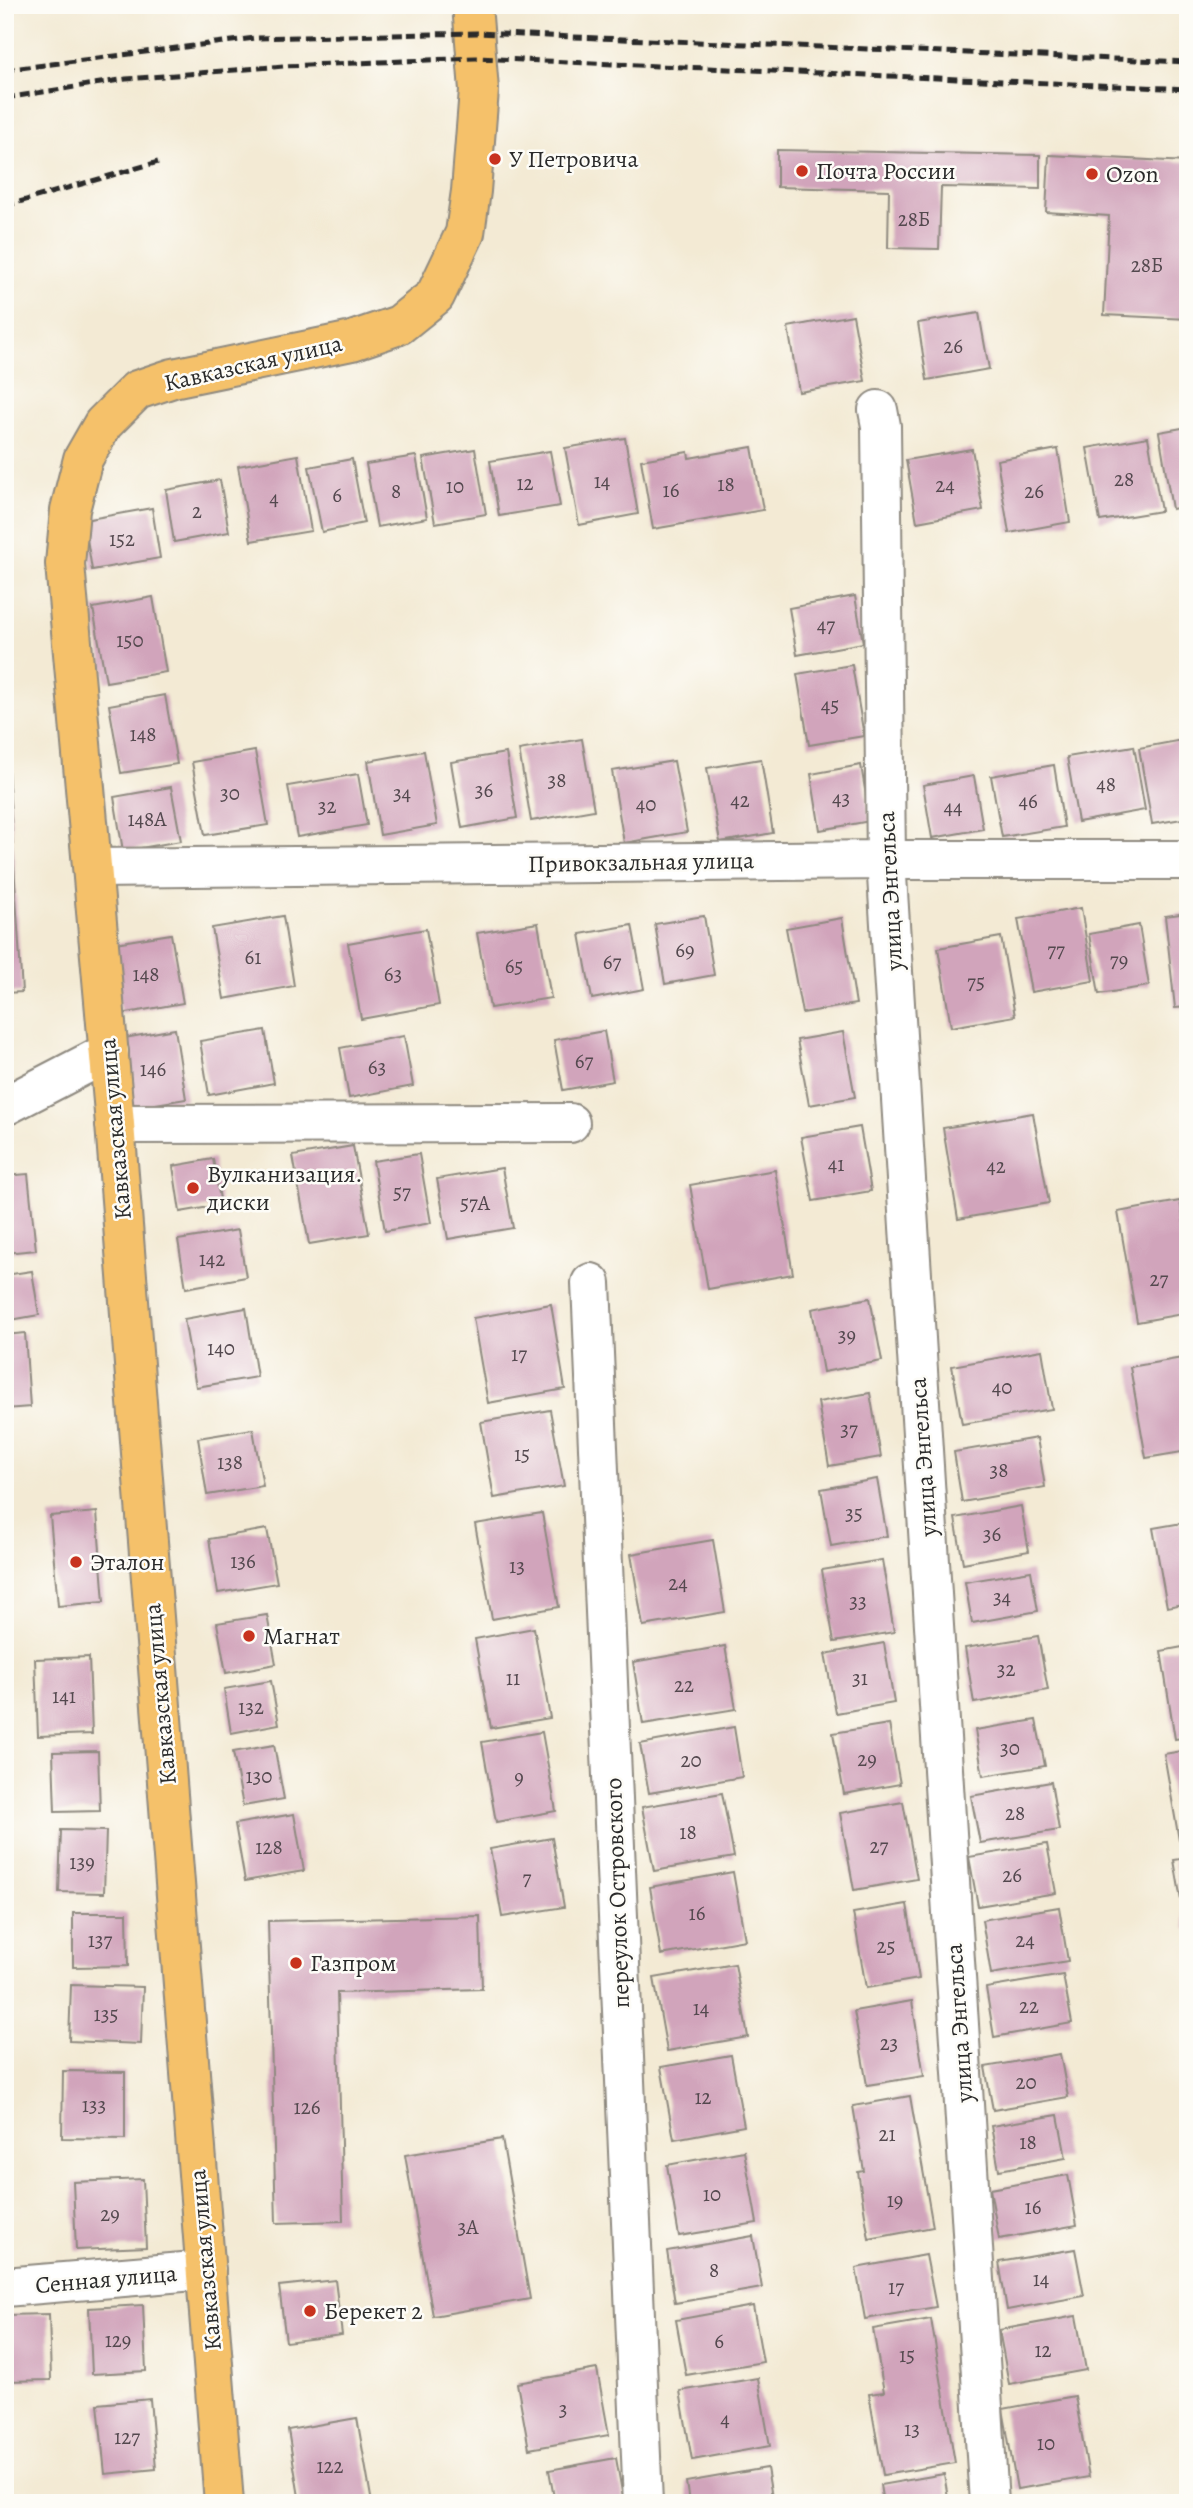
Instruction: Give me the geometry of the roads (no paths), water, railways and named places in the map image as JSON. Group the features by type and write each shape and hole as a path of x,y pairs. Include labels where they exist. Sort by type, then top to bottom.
{"main road":[{"name":"Кавказская улица","path":"224,2503 115,1124 65,564 69,510 83,459 103,424 137,390 173,378 352,341 399,325 435,296 465,233 471,191 479,90 472,5"}],"street":[{"name":"улица Энгельса","path":"878,410 881,426 886,860 989,2503"},
{"name":"Привокзальная улица","path":"94,868 886,860 1188,860"},
{"path":"5,1106 109,1052"},
{"path":"115,1124 570,1123"},
{"name":"переулок Островского","path":"591,1283 643,2503"},
{"name":"Сенная улица","path":"5,2287 206,2270"}],"railway":[{"path":"5,70 255,38 476,33 1188,62"},
{"path":"5,98 126,79 284,66 476,58 1188,89"},
{"path":"5,206 158,162"}],"place":[{"name":"У Петровича","path":"495,159"},
{"name":"Почта России","path":"802,171"},
{"name":"Ozon","path":"1092,174"},
{"name":"Вулканизация. диски","path":"193,1188"},
{"name":"Эталон","path":"76,1562"},
{"name":"Магнат","path":"249,1636"},
{"name":"Газпром","path":"296,1963"},
{"name":"Берекет 2","path":"310,2311"}]}
